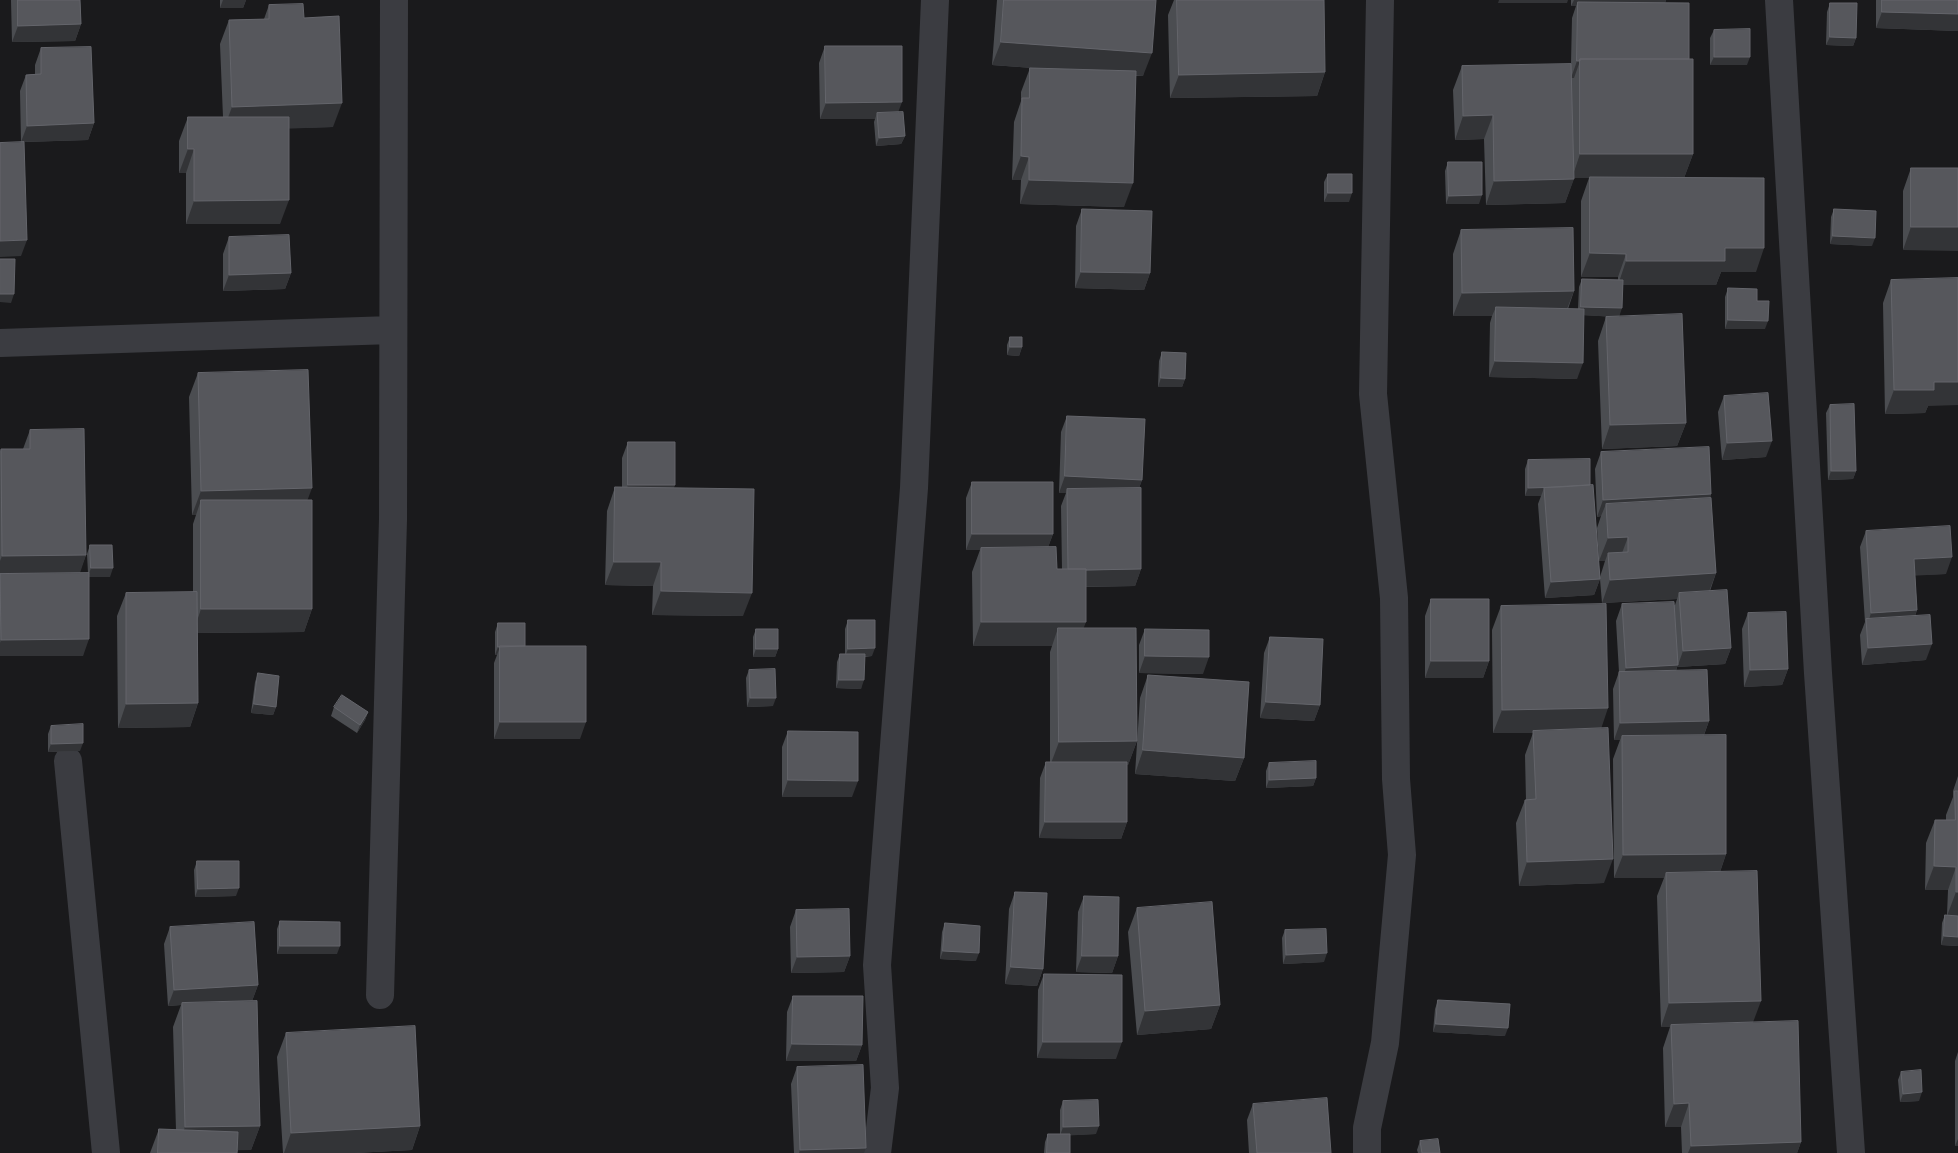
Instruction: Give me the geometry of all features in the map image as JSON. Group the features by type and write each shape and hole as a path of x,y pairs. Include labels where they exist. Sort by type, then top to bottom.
{"street":[{"path":"380,995 393,519 394,0"},
{"path":"877,1153 885,1088 878,966 914,488 935,0"},
{"path":"1367,1153 1366,1128 1385,1043 1402,855 1396,779 1394,598 1373,394 1380,0"},
{"path":"1779,0 1818,672 1851,1153"},
{"path":"0,343 392,330"},
{"path":"68,761 106,1153"}],"building":[{"path":"18,0 80,0 81,24 18,26"},
{"path":"1004,0 1156,0 1152,53 1001,42"},
{"path":"1177,0 1324,0 1325,72 1179,75"},
{"path":"1882,0 1958,0 1958,14 1882,12"},
{"path":"1578,2 1689,3 1689,59 1580,59 1580,61 1577,61"},
{"path":"1830,3 1857,3 1856,38 1830,37"},
{"path":"303,4 304,18 339,16 342,103 232,107 229,20 269,19 269,5"},
{"path":"1750,29 1750,57 1714,57 1714,30"},
{"path":"825,46 902,46 902,102 826,103"},
{"path":"91,47 94,123 27,126 26,75 41,74 41,48"},
{"path":"1580,59 1693,59 1693,154 1580,154"},
{"path":"1571,64 1574,179 1494,181 1493,115 1463,116 1462,66"},
{"path":"1030,68 1136,71 1133,183 1029,180 1029,157 1021,156 1022,98 1029,98"},
{"path":"903,112 905,136 879,138 877,113"},
{"path":"188,117 289,117 289,200 194,201 194,149 188,149"},
{"path":"24,142 27,240 0,241 0,143"},
{"path":"1448,162 1482,162 1482,195 1449,196"},
{"path":"1911,168 1958,168 1958,227 1911,227"},
{"path":"1328,174 1352,174 1352,193 1328,193"},
{"path":"1590,177 1764,178 1764,248 1725,248 1725,261 1626,261 1626,254 1590,253"},
{"path":"1082,209 1152,211 1150,273 1081,272"},
{"path":"1834,209 1876,211 1875,238 1833,236"},
{"path":"1573,228 1574,291 1462,293 1461,230"},
{"path":"289,235 291,273 229,275 229,237"},
{"path":"0,259 15,259 14,294 0,294"},
{"path":"1958,278 1958,382 1934,382 1934,390 1894,390 1891,280"},
{"path":"1582,279 1623,280 1622,308 1581,307"},
{"path":"1728,288 1757,289 1757,301 1769,301 1768,321 1728,320"},
{"path":"1496,307 1584,309 1583,363 1495,361"},
{"path":"1682,314 1686,423 1610,425 1606,317"},
{"path":"1010,337 1022,337 1022,347 1010,347"},
{"path":"1162,352 1186,353 1185,379 1161,378"},
{"path":"308,370 312,488 201,491 198,373"},
{"path":"1768,393 1772,441 1727,443 1724,396"},
{"path":"1854,404 1856,471 1831,471 1830,405"},
{"path":"1067,416 1145,419 1142,480 1065,476"},
{"path":"84,429 86,555 2,556 1,449 30,449 30,430"},
{"path":"628,442 675,442 675,485 628,485"},
{"path":"1709,447 1711,494 1603,500 1601,452"},
{"path":"1590,459 1590,485 1528,488 1528,460"},
{"path":"972,482 1053,482 1053,534 972,534"},
{"path":"1593,485 1600,579 1551,582 1544,488"},
{"path":"615,487 754,489 752,593 661,591 661,562 614,562"},
{"path":"1141,488 1141,569 1068,569 1067,489"},
{"path":"1711,498 1716,573 1610,580 1608,553 1628,552 1628,537 1608,538 1606,504"},
{"path":"201,500 312,500 312,609 201,609"},
{"path":"1950,526 1952,557 1914,559 1917,610 1871,613 1866,531"},
{"path":"90,545 112,545 113,568 91,568"},
{"path":"1056,547 1057,569 1086,569 1086,622 981,622 981,548"},
{"path":"89,573 89,639 1,640 0,574"},
{"path":"1727,590 1731,648 1683,651 1679,593"},
{"path":"197,592 198,703 126,704 126,593"},
{"path":"1431,599 1489,599 1489,661 1431,661"},
{"path":"1674,602 1678,665 1626,668 1622,604"},
{"path":"1606,604 1608,708 1502,710 1501,606"},
{"path":"1786,612 1788,669 1750,670 1748,613"},
{"path":"1930,615 1932,644 1868,648 1866,619"},
{"path":"848,620 875,620 875,648 848,649"},
{"path":"498,623 525,623 525,646 498,647"},
{"path":"1058,628 1136,628 1137,741 1059,742"},
{"path":"756,629 778,629 778,649 756,649"},
{"path":"1145,629 1209,630 1209,657 1145,656"},
{"path":"1270,637 1323,639 1320,705 1266,702"},
{"path":"500,646 586,646 586,722 500,722"},
{"path":"840,654 865,654 864,680 839,680"},
{"path":"775,669 776,698 750,698 749,670"},
{"path":"1707,670 1709,721 1620,723 1619,672"},
{"path":"258,673 279,676 276,707 254,704"},
{"path":"1148,675 1249,682 1244,758 1143,750"},
{"path":"342,695 368,712 360,725 334,707"},
{"path":"83,724 83,743 51,744 51,726"},
{"path":"1608,728 1613,859 1527,862 1525,800 1536,799 1533,731"},
{"path":"788,731 858,732 858,781 788,780"},
{"path":"1726,735 1726,854 1623,855 1622,736"},
{"path":"1316,761 1316,778 1269,780 1269,763"},
{"path":"1046,762 1127,762 1127,822 1045,822"},
{"path":"1955,791 1958,791 1958,892 1956,892 1956,867 1934,866 1935,820 1955,820"},
{"path":"197,861 239,861 239,888 198,889"},
{"path":"1757,871 1761,1001 1669,1003 1666,873"},
{"path":"1015,892 1047,893 1043,969 1011,967"},
{"path":"1084,896 1119,897 1118,956 1082,956"},
{"path":"1212,902 1220,1005 1145,1011 1137,908"},
{"path":"849,909 850,956 797,957 796,910"},
{"path":"1945,915 1958,916 1958,937 1944,936"},
{"path":"280,921 340,922 340,946 280,946"},
{"path":"254,922 258,985 174,990 170,927"},
{"path":"945,923 980,926 979,953 943,951"},
{"path":"1326,929 1327,953 1286,955 1285,930"},
{"path":"1044,974 1122,975 1122,1042 1043,1042"},
{"path":"793,996 863,996 862,1045 792,1044"},
{"path":"1438,1000 1510,1004 1508,1028 1436,1024"},
{"path":"257,1001 260,1126 185,1127 182,1003"},
{"path":"1798,1021 1801,1142 1691,1146 1689,1103 1674,1104 1671,1025"},
{"path":"415,1026 420,1126 291,1133 286,1033"},
{"path":"863,1065 866,1148 800,1150 797,1067"},
{"path":"1921,1070 1922,1092 1903,1094 1901,1072"},
{"path":"1327,1098 1331,1153 1257,1153 1253,1104"},
{"path":"1098,1100 1099,1126 1063,1127 1063,1101"},
{"path":"159,1129 238,1132 237,1153 158,1153"},
{"path":"1048,1134 1070,1134 1070,1153 1047,1153"},
{"path":"1438,1139 1440,1153 1422,1153 1420,1141"}]}
